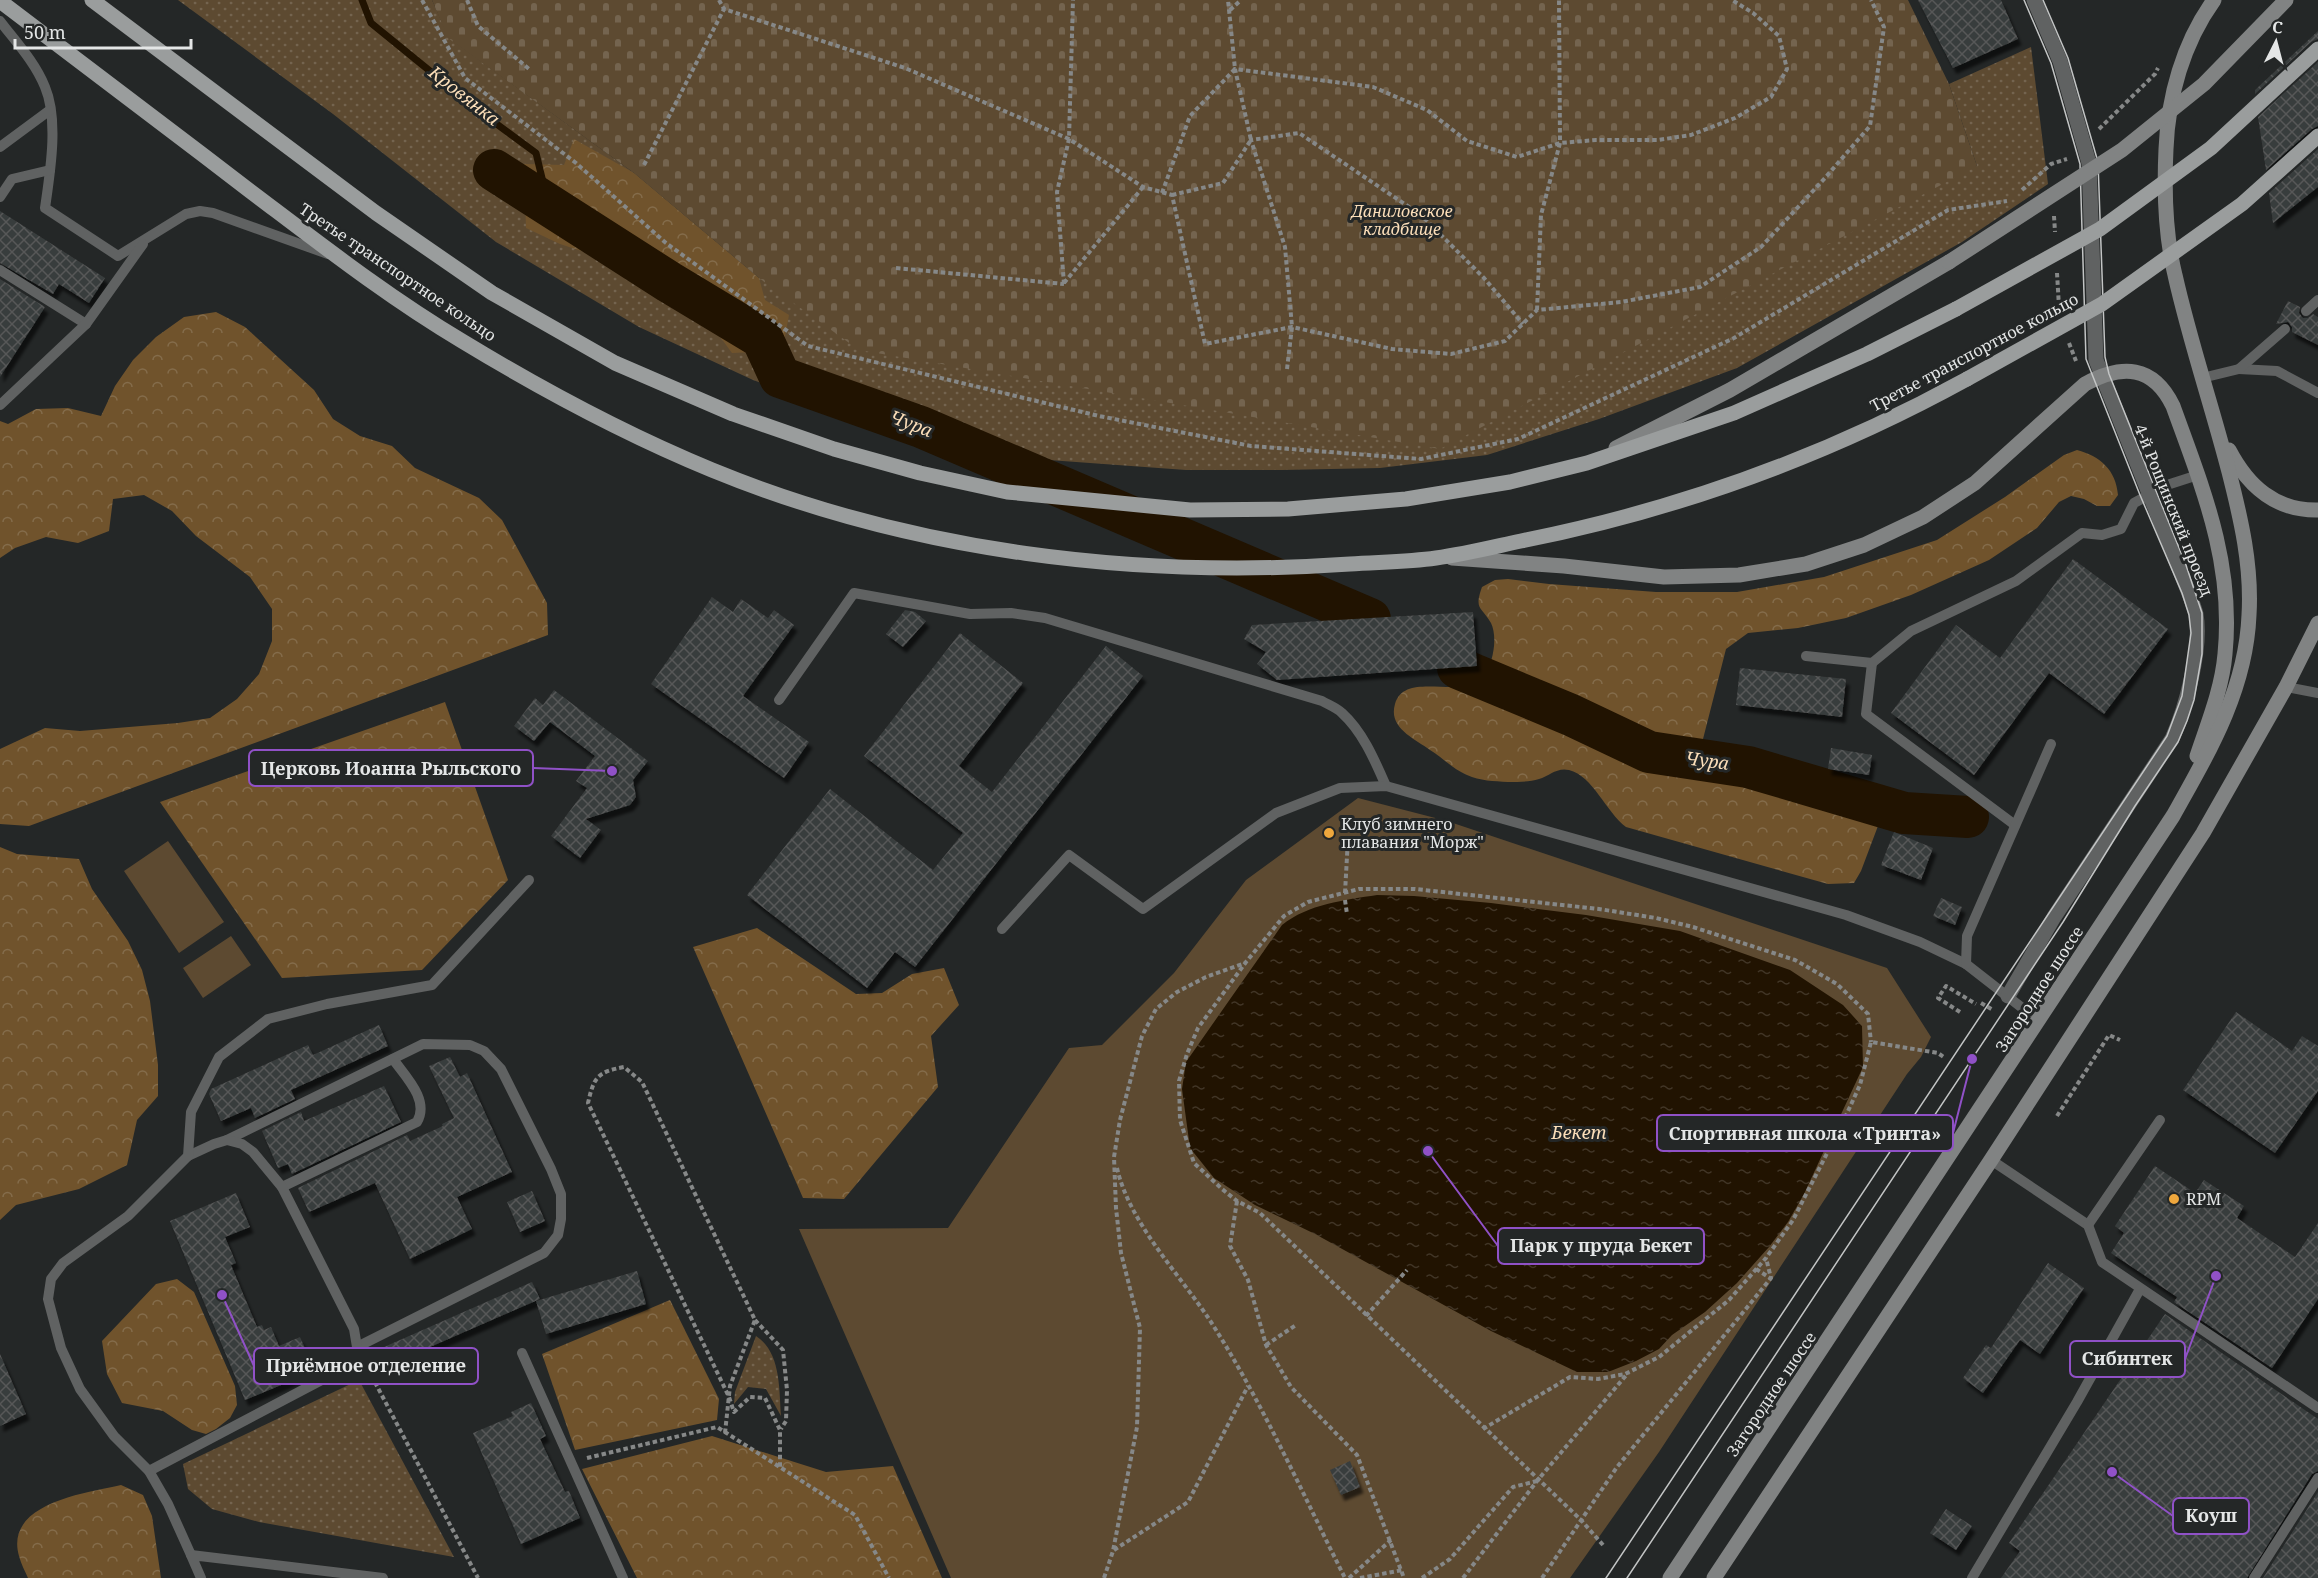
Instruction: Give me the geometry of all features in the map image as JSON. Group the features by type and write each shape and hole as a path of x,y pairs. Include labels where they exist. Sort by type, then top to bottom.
{"main road":[{"path":"92,0 376,213 492,293 615,363 733,414 834,449 920,473 1007,492 1190,510 1288,509 1406,499 1510,482 1587,463 1734,413 1867,354 1956,309 2100,229 2211,148 2318,49"},
{"path":"2214,0 2203,15 2180,68 2167,123 2164,195 2174,273 2202,378 2219,431 2237,465 2269,498 2291,508 2318,510"},
{"path":"1587,463 1730,390 1949,262 2122,150 2204,84 2286,0"},
{"name":"Третье транспортное кольцо","path":"0,1 339,258 459,340 592,414 712,470 816,507 901,530 996,549 1092,562 1193,567 1292,568 1419,560 1561,533 1685,500 1802,459 1904,413 2102,304 2242,204 2318,136"},
{"path":"1440,557 1564,566 1664,577 1739,575 1806,564 1864,545 1923,517 1975,483 2085,384 2119,371 2142,373 2155,380 2166,391 2173,405 2208,504 2223,561 2227,613 2225,657 2212,712 2184,797"},
{"name":"Загородное шоссе","path":"1670,1578 2039,1021 2184,797 2226,716 2244,662 2249,614 2243,527 2219,431"},
{"path":"1714,1578 1991,1160 2203,833 2286,687 2318,623"}],"street":[{"name":"4-й Рощинский проезд","path":"2008,996 2054,917 2172,739 2182,718 2197,632 2196,614 2096,360 2089,163 2060,61 2034,0"}],"lane":[{"path":"0,21 31,60 46,88 50,110 50,170 45,208 118,256 186,214 207,212 339,258"},
{"path":"0,147 50,110"},
{"path":"0,197 12,179 50,170"},
{"path":"0,405 86,324 145,241"},
{"path":"0,270 86,324"},
{"path":"2306,311 2318,300"},
{"path":"2239,369 2286,329"},
{"path":"2202,378 2239,369 2277,371 2318,393"},
{"path":"2015,825 1866,714 1872,663 1911,631 2016,581 2082,533 2102,535 2121,529 2134,503 2167,485 2198,475"},
{"path":"779,700 854,593 970,614 1011,614 1034,617 1322,700 1342,713 1358,733 1372,755 1386,786"},
{"path":"1806,656 1872,663"},
{"path":"2286,687 2318,693"},
{"path":"1966,964 1966,936 2051,744"},
{"path":"1002,929 1069,855 1143,909 1276,813 1340,788 1386,786 1846,915 1920,942 1966,964 2039,1021"},
{"path":"188,1156 191,1112 219,1057 268,1019 327,1004 432,985 529,880"},
{"path":"201,1578 168,1504 149,1472 114,1436 80,1389 61,1348 48,1299 51,1279 63,1263 128,1216 188,1156 214,1143 227,1140 423,1044 470,1045 484,1051 501,1069 551,1169 561,1194 561,1219 558,1235 544,1253 357,1347"},
{"path":"282,1187 417,1122 421,1117 420,1099 393,1059"},
{"path":"2088,1225 2160,1120"},
{"path":"149,1472 352,1364 356,1356 354,1329 282,1187 253,1152 242,1144 227,1140"},
{"path":"1991,1160 2088,1225 2102,1262 2318,1408"},
{"path":"1972,1578 2077,1402 2140,1289"},
{"path":"522,1353 624,1578"},
{"path":"2254,1578 2318,1478"},
{"path":"191,1555 383,1578"}],"path":[{"path":"422,0 465,78 576,163 666,243 808,346 1099,416 1251,446 1421,459 1518,439 1734,339 1948,210 2010,200"},
{"path":"467,0 478,27 529,69"},
{"path":"720,0 724,9 905,68 1069,139 1143,187 1162,193 1172,195 1223,183 1251,140 1299,133 1421,214 1484,278 1523,324"},
{"path":"1064,284 1057,192 1069,139 1073,0"},
{"path":"1228,0 1235,69 1251,140 1285,247 1292,327 1287,369"},
{"path":"1229,11 1242,0"},
{"path":"1538,310 1541,215 1560,143 1558,0"},
{"path":"1235,69 1373,87 1427,110 1467,141 1517,157 1560,143 1596,140 1658,140 1691,135 1735,118 1771,97 1787,69 1779,36 1753,13 1732,0"},
{"path":"1172,195 1204,344 1292,327 1392,349 1451,354 1505,341 1538,310 1621,302 1700,287 1761,247 1870,126 1884,27 1871,0"},
{"path":"644,165 724,9"},
{"path":"2018,193 2051,164 2065,161 2084,144 2155,74 2160,65"},
{"path":"1162,193 1190,116 1235,69"},
{"path":"1064,284 1143,187"},
{"path":"896,268 1064,284"},
{"path":"1346,893 1348,838"},
{"path":"1483,1428 1570,1377 1598,1379 1630,1371 1659,1357 1729,1299 1766,1258 1793,1220 1844,1122 1860,1085 1871,1042 1868,1014 1837,984 1795,960 1693,927 1656,918 1599,909 1415,889 1359,889 1308,902 1284,916 1246,962 1198,1028 1186,1054 1179,1081 1180,1120 1194,1163 1237,1201 1260,1213 1537,1481 1581,1520 1603,1545"},
{"path":"1345,900 1347,914"},
{"path":"1104,1578 1113,1551 1137,1427 1140,1328 1121,1253 1114,1157 1120,1120 1142,1036 1156,1009 1177,992 1206,977 1246,962"},
{"path":"1960,1012 1938,998 1946,986 1976,1004"},
{"path":"2057,1116 2109,1035 2120,1040"},
{"path":"1871,1042 1938,1053 1945,1058"},
{"path":"780,1430 786,1421 787,1390 783,1350 755,1320 642,1082 624,1067 605,1070 593,1082 588,1103 729,1397 734,1412 750,1397 765,1398 780,1430 780,1468"},
{"path":"1114,1157 1121,1186 1151,1239 1209,1320 1248,1386 1347,1578 1391,1540"},
{"path":"1237,1201 1230,1246 1248,1280 1266,1345 1291,1387 1357,1455 1403,1570 1404,1578"},
{"path":"1766,1258 1771,1278"},
{"path":"1756,1269 1771,1278"},
{"path":"1366,1316 1407,1270"},
{"path":"1542,1578 1617,1467 1771,1278"},
{"path":"725,1433 730,1386 755,1320"},
{"path":"1266,1345 1296,1325"},
{"path":"357,1347 478,1578"},
{"path":"1463,1578 1537,1481 1630,1371"},
{"path":"1113,1551 1188,1502 1248,1386"},
{"path":"571,1462 717,1427 855,1515 889,1578"},
{"path":"1422,1578 1450,1559 1514,1487 1537,1481"},
{"path":"1360,1578 1403,1570"}],"green space":[{"path":"178,0 432,0 449,38 634,173 759,278 1977,166 1949,84 2031,47 2048,184 1962,242 1737,368 1599,419 1487,455 1380,468 1282,470 1186,470 1035,459 870,423 753,380 639,327 496,242 333,114"},
{"name":"Даниловское кладбище","path":"432,0 1908,0 1949,84 1977,166 1440,449 859,350 759,278 634,173 448,38"},
{"path":"574,139 634,173 759,278 765,300 789,315 784,342 753,352 732,353 718,334 699,317 670,302 637,278 600,257 560,244 526,228 524,164 564,165"},
{"path":"216,312 245,327 314,390 333,419 360,436 392,446 415,468 479,498 502,520 547,603 548,635 29,826 0,824 0,749 45,728 80,731 210,718 237,699 259,674 272,641 272,609 250,577 196,536 172,511 144,495 113,499 109,531 78,543 46,537 15,548 0,558 0,421 8,424 36,409 68,408 101,416 115,386 133,360 156,337 184,317"},
{"path":"2077,450 2100,460 2110,471 2117,486 2118,495 2110,506 2097,506 2084,499 2071,496 2059,502 2037,528 1989,560 1911,595 1846,618 1798,628 1748,633 1726,649 1703,739 1705,746 1715,754 1878,798 1884,810 1861,871 1854,883 1828,884 1626,827 1585,779 1569,770 1553,772 1539,779 1524,782 1492,781 1472,777 1457,770 1404,732 1395,720 1395,704 1401,694 1410,689 1463,686 1475,683 1484,676 1492,657 1494,636 1491,623 1480,607 1479,600 1482,587 1495,580 1508,579 1656,592 1737,592 1824,577 1937,540 2005,497 2064,455"},
{"path":"445,702 508,880 422,970 282,978 160,802"},
{"path":"1358,798 1447,821 1887,968 1931,1037 1921,1057 1907,1074 1659,1452 1570,1578 951,1578 799,1229 948,1228 1069,1048 1102,1045 1174,973 1246,880"},
{"path":"168,841 224,922 179,953 124,871"},
{"path":"0,847 17,854 79,859 92,889 128,941 142,970 150,1001 158,1065 158,1096 137,1120 127,1165 79,1189 16,1205 0,1220"},
{"path":"757,928 856,994 882,993 912,974 944,968 959,1005 931,1036 938,1087 844,1199 803,1198 693,947"},
{"path":"231,936 251,965 203,998 183,968"},
{"path":"177,1279 194,1292 235,1386 237,1405 230,1418 206,1434 192,1430 163,1411 122,1403 107,1374 102,1341 156,1284"},
{"path":"670,1300 719,1399 717,1420 575,1450 542,1354"},
{"path":"756,1336 770,1351 774,1361 779,1383 781,1416 766,1389 748,1387 734,1404 735,1392"},
{"path":"359,1380 454,1557 259,1522 212,1509 188,1489 183,1464"},
{"path":"712,1436 826,1472 893,1466 942,1578 637,1578 582,1469"},
{"path":"121,1485 143,1495 152,1516 161,1578 28,1578 19,1556 18,1538 24,1524 35,1512 69,1497"}],"water":[{"name":"Бекет","path":"1377,895 1491,903 1586,915 1680,931 1790,970 1843,1005 1862,1026 1863,1067 1804,1194 1788,1222 1737,1283 1705,1312 1672,1335 1659,1349 1608,1372 1577,1372 1491,1331 1315,1234 1255,1205 1214,1178 1190,1148 1182,1089 1186,1062 1282,925 1303,912 1315,908"}],"building":[{"path":"1918,0 2001,0 2018,39 1953,68"},
{"path":"2318,31 2318,39 2311,42 2255,94 2255,90"},
{"path":"2318,62 2318,126 2266,170 2258,117"},
{"path":"2318,149 2318,187 2273,223 2269,193"},
{"path":"0,211 105,278 89,303 59,284 53,294 0,263"},
{"path":"0,279 45,307 0,377"},
{"path":"2288,301 2300,307 2299,313 2303,318 2308,318 2313,314 2318,317 2318,345 2292,332 2292,327 2288,322 2276,324"},
{"path":"2073,559 2168,629 2104,714 2049,673 1974,775 1891,713 1956,625 2000,658"},
{"path":"712,597 733,612 741,599 768,618 774,610 794,625 743,696 809,742 784,778 651,684"},
{"path":"905,610 915,612 926,621 903,647 886,634"},
{"path":"1473,612 1477,666 1277,680 1257,664 1266,652 1244,639 1252,625"},
{"path":"960,633 1023,683 959,766 992,792 1106,646 1143,676 915,967 895,952 867,988 747,895 830,789 933,870 963,833 864,756"},
{"path":"1740,668 1846,679 1842,717 1736,705"},
{"path":"554,690 648,761 633,780 636,797 630,805 586,819 601,830 580,858 551,836 587,788 576,781 595,756 550,722 534,741 514,726 535,698 543,705"},
{"path":"1831,748 1872,755 1869,775 1828,769"},
{"path":"1894,832 1933,848 1921,880 1881,865"},
{"path":"1941,898 1962,907 1955,925 1933,916"},
{"path":"2236,1012 2292,1051 2302,1036 2318,1046 2318,1091 2275,1153 2183,1090"},
{"path":"379,1025 388,1046 291,1090 295,1099 255,1118 251,1108 221,1121 209,1094 211,1089 308,1045 313,1055"},
{"path":"450,1057 460,1077 467,1073 512,1172 457,1197 472,1229 410,1259 375,1183 309,1212 298,1188 407,1135 410,1141 443,1126 442,1124 454,1118 429,1066"},
{"path":"384,1086 401,1122 292,1174 288,1164 278,1168 262,1131 301,1112 304,1121"},
{"path":"2155,1166 2195,1193 2204,1180 2244,1206 2237,1218 2295,1257 2318,1223 2318,1299 2272,1368 2174,1302 2177,1297 2111,1253 2124,1233 2115,1226"},
{"path":"532,1191 545,1221 520,1232 507,1202"},
{"path":"236,1193 250,1227 225,1237 236,1263 231,1265 257,1327 262,1325 264,1330 271,1327 279,1346 300,1337 315,1371 245,1400 170,1221"},
{"path":"2048,1263 2084,1288 2040,1354 2020,1340 1983,1393 1963,1378 1986,1345 1991,1348"},
{"path":"637,1271 646,1304 546,1334 536,1301"},
{"path":"532,1282 540,1299 382,1368 375,1351"},
{"path":"2165,1314 2318,1419 2318,1471 2312,1474 2247,1578 2001,1578 2020,1551 2009,1543"},
{"path":"0,1354 26,1414 0,1426"},
{"path":"531,1403 546,1436 540,1439 565,1492 569,1491 580,1518 521,1544 473,1433 513,1416 511,1412"},
{"path":"1350,1461 1360,1487 1341,1495 1330,1470"},
{"path":"2318,1492 2318,1578 2263,1578"},
{"path":"1946,1509 1972,1526 1956,1550 1930,1533"}],"waterway":[{"name":"Кровянка","path":"362,0 371,23 479,111 536,153 548,203"},
{"name":"Чура","path":"494,170 669,282 762,338 780,377 921,427 1370,619"},
{"name":"Чура","path":"1458,668 1571,715 1649,752 1748,767 1904,813 1968,817"}],"tram line":[{"path":"1606,1578 2167,736 2182,696 2191,633 2189,615 2086,359 2080,164 2051,63 2024,0"},
{"path":"1627,1578 2063,922 2178,742 2194,700 2202,654 2202,613 2186,565 2109,374 2105,357 2098,162 2068,58 2043,0"}],"place":[{"name":"Церковь Иоанна Рыльского","path":"612,771"},
{"name":"Клуб зимнего плавания \"Морж\"","path":"1329,833"},
{"name":"Спортивная школа «Тринта»","path":"1972,1059"},
{"name":"Парк у пруда Бекет","path":"1428,1151"},
{"name":"RPM","path":"2174,1199"},
{"name":"Сибинтек","path":"2216,1276"},
{"name":"Приёмное отделение","path":"222,1295"},
{"name":"Коуш","path":"2112,1472"}]}
